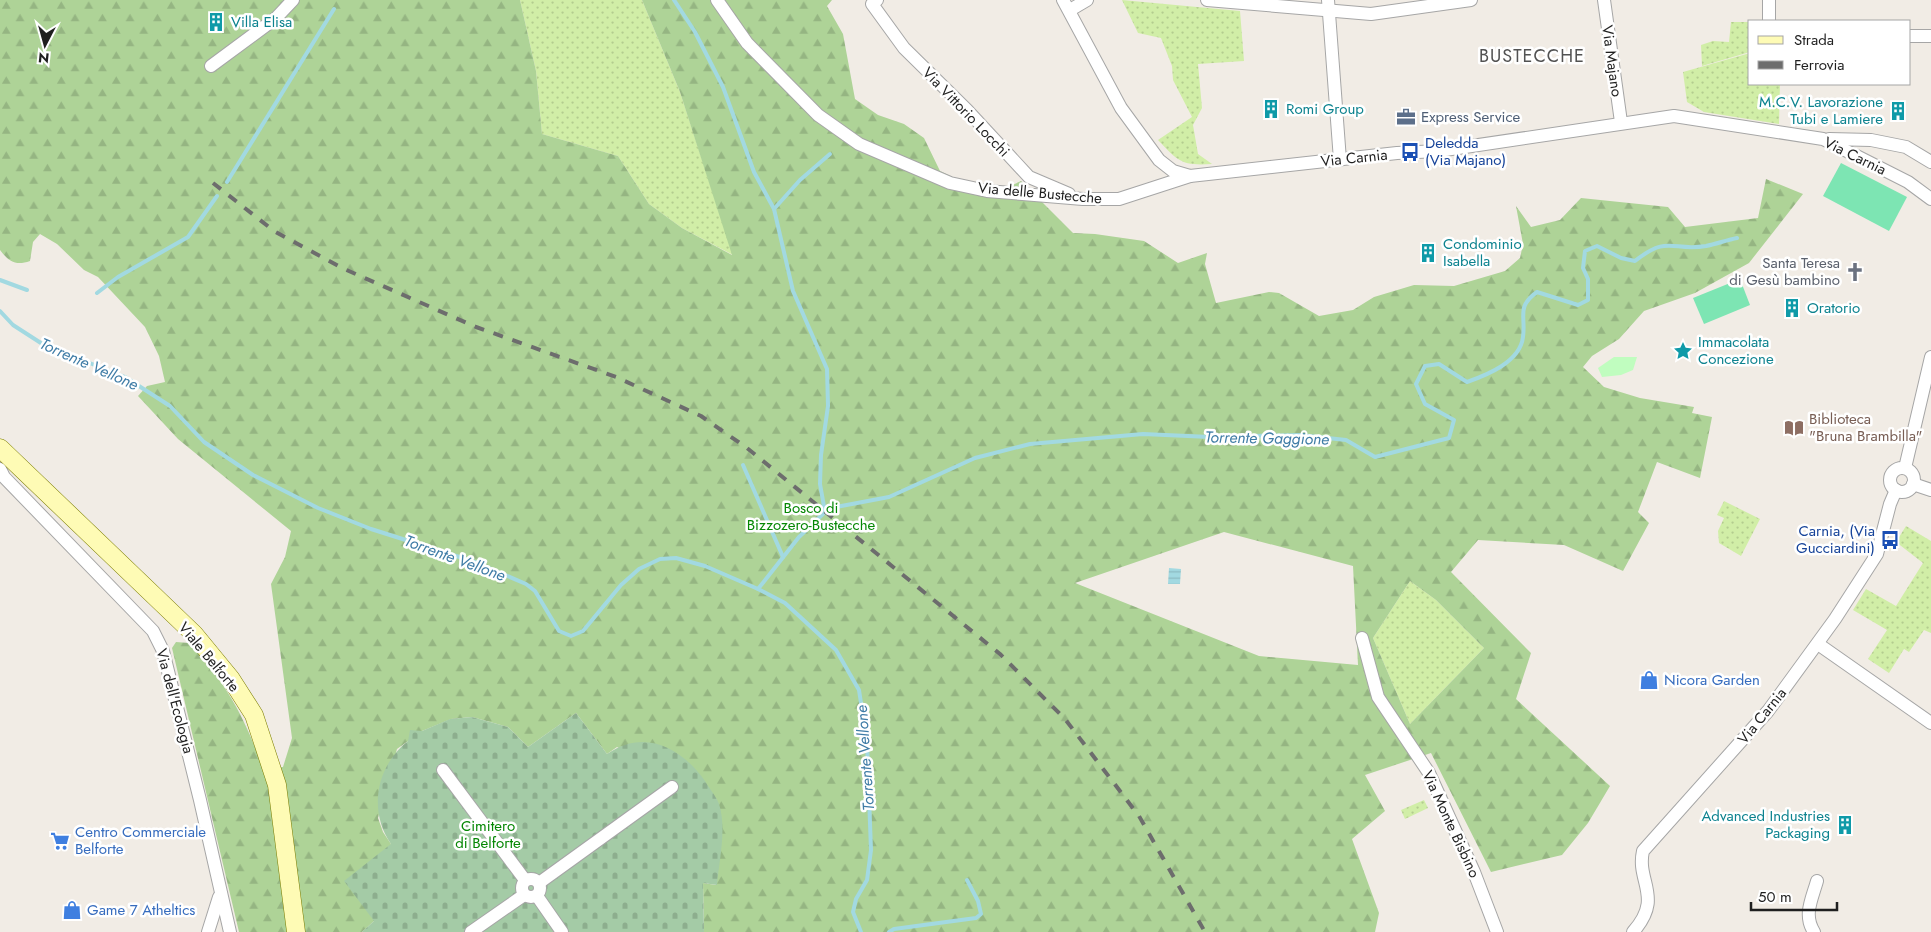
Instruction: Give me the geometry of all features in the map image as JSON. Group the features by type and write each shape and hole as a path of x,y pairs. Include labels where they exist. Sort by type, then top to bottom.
{"main road":[{"name":"Viale Belforte","path":"0,448 194,634 231,679 254,715 277,785 296,932"}],"street":[{"path":"211,66 276,18 293,0"},
{"name":"Via delle Bustecche","path":"718,0 747,43 818,115 859,144 950,183 987,191 1083,199 1120,199 1190,176"},
{"name":"Via Vittorio Locchi","path":"877,0 872,4 904,48 1029,177 1083,199"},
{"path":"1066,5 1087,0"},
{"path":"1208,0 1328,6 1371,14 1471,0"},
{"name":"Via Majano","path":"1604,0 1621,122"},
{"path":"1768,0 1769,20"},
{"name":"Via Carnia","path":"1066,5 1121,108 1145,142 1159,160 1173,171 1190,176 1438,151 1621,122 1674,116 1823,139 1908,182 1931,199"},
{"path":"1328,6 1340,160"},
{"path":"1911,36 1931,36"},
{"path":"1823,139 1871,140 1906,147 1931,162"},
{"path":"1905,468 1931,357"},
{"path":"1905,468 1911,473 1913,484"},
{"path":"1905,468 1894,471 1890,477 1891,484 1896,490 1906,491 1913,484"},
{"name":"Via dell'Ecologia","path":"0,469 4,477 153,631 163,651 230,932"},
{"path":"1913,484 1931,490"},
{"name":"Via Carnia","path":"1633,932 1646,910 1649,896 1642,867 1644,851 1768,711 1818,644 1878,554 1890,504 1896,490"},
{"name":"Via Monte Bisbino","path":"1362,638 1378,697 1429,773 1474,872 1498,932"},
{"path":"1818,644 1931,723"},
{"path":"443,770 525,880"},
{"path":"562,932 538,890 533,879 525,880 521,886 524,895 529,898 538,890 672,787"},
{"path":"1814,932 1808,923 1808,913 1817,881"},
{"path":"208,932 220,892"},
{"path":"471,932 524,895"}],"green space":[{"name":"Bosco di Bizzozero-Bustecche","path":"0,0 520,0 536,71 542,134 618,156 649,204 682,228 732,255 680,92 642,0 832,0 827,6 843,34 855,99 878,115 904,124 924,138 940,171 963,182 1006,188 1021,181 1073,233 1144,241 1178,263 1207,253 1205,264 1216,303 1269,292 1279,293 1319,316 1353,310 1374,297 1414,285 1454,286 1505,271 1520,258 1523,244 1516,206 1531,227 1560,220 1581,198 1668,207 1685,227 1758,218 1766,179 1803,194 1749,263 1695,293 1644,311 1619,339 1592,356 1583,367 1604,387 1640,398 1694,407 1692,413 1712,417 1700,478 1657,462 1638,512 1649,523 1623,571 1564,545 1478,540 1451,572 1531,653 1516,699 1610,786 1588,823 1562,855 1491,872 1431,753 1365,775 1385,811 1352,839 1379,913 1375,932 704,932 703,883 716,885 721,827 716,798 617,747 607,754 576,713 528,747 508,727 472,717 451,719 422,731 397,749 378,818 383,832 391,844 374,921 362,932 239,932 172,648 176,642 189,643 214,672 233,701 249,733 263,768 283,767 292,738 271,584 285,557 291,531 178,439 138,396 147,386 165,382 159,356 145,327 98,277 84,270 57,244 40,234 33,242 30,261 13,262 0,250","holes":["1224,532 1353,566 1358,665 1259,656 1075,583","1410,581 1436,600 1484,648 1410,724 1373,638"]},
{"path":"520,0 642,0 680,92 733,255 682,228 649,204 618,156 542,134 536,71"},
{"path":"1122,0 1240,11 1244,61 1198,64 1202,108 1193,125 1198,154 1212,164 1193,164 1181,161 1158,140 1192,117 1173,80 1172,66 1161,38 1138,33"},
{"path":"1731,22 1748,22 1748,53 1702,66 1701,45 1713,41 1729,42"},
{"path":"1748,54 1748,85 1780,85 1779,124 1704,112 1687,102 1683,72"},
{"path":"1841,163 1907,197 1889,231 1823,196"},
{"path":"1740,279 1750,305 1704,324 1693,298"},
{"path":"1614,357 1637,357 1633,370 1621,375 1602,377 1598,368"},
{"path":"1724,501 1760,519 1741,556 1719,543 1718,531 1724,518 1717,515"},
{"path":"1906,526 1931,541 1931,633 1924,630 1909,652 1904,649 1889,673 1868,659 1887,630 1853,610 1866,589 1896,606 1923,563 1896,542"},
{"path":"1410,581 1436,600 1484,648 1410,724 1373,638"},
{"name":"Cimitero di Belforte","path":"576,713 607,754 621,746 635,742 661,745 685,759 705,781 716,798 721,814 722,844 717,885 703,883 704,932 362,932 374,921 344,881 391,844 379,818 379,790 382,776 397,751 408,741 410,730 422,731 450,719 472,717 508,727 528,747"},
{"path":"1424,800 1428,808 1405,819 1401,810"}],"water":[{"path":"1169,568 1181,569 1180,584 1168,584"}],"waterway":[{"path":"674,0 695,32 723,87 754,172 774,209 793,291 827,369 828,406 821,455 820,484 825,512 799,537 758,589"},
{"path":"227,182 334,9"},
{"path":"774,209 800,180 830,154"},
{"path":"97,293 118,277 188,237 217,196"},
{"name":"Torrente Gaggione","path":"825,512 836,507 889,497 975,458 1030,444 1143,434 1210,437 1300,435 1346,440 1375,457 1449,438 1454,420 1425,404 1416,384 1425,366 1439,364 1467,382 1484,376 1501,366 1516,354 1521,346 1524,330 1523,312 1526,302 1530,297 1537,292 1578,305 1588,300 1588,279 1583,268 1585,251 1597,246 1621,258 1635,261 1646,253 1663,246 1706,246 1737,238"},
{"path":"0,280 27,290"},
{"name":"Torrente Vellone","path":"0,311 13,325 44,345 125,377 170,406 204,442 253,475 318,508 371,529 475,562 526,584 535,591 559,631 571,636 583,631 621,585 639,569 660,559 676,558 705,566 785,603 836,650 859,690 867,742 871,850 867,880 856,899 853,912 861,932"},
{"path":"743,465 783,557"},
{"path":"889,932 894,929 976,918 981,914 978,901 967,880"}],"railway":[{"path":"213,183 274,231 342,268 476,327 616,377 701,416 747,448 1000,654 1065,719 1139,816 1205,932"}],"place":[{"name":"Villa Elisa","path":"216,22"},
{"name":"Romi Group","path":"1271,109"},
{"name":"M.C.V. Lavorazione Tubi e Lamiere","path":"1898,111"},
{"name":"Express Service","path":"1406,117"},
{"name":"Deledda (Via Majano)","path":"1410,152"},
{"name":"Condominio Isabella","path":"1428,253"},
{"name":"Santa Teresa di Gesù bambino","path":"1855,272"},
{"name":"Oratorio","path":"1792,308"},
{"name":"Immacolata Concezione","path":"1683,351"},
{"name":"Biblioteca \"Bruna Brambilla\"","path":"1794,428"},
{"name":"Carnia, (Via Gucciardini)","path":"1890,540"},
{"name":"Nicora Garden","path":"1649,680"},
{"name":"Advanced Industries Packaging","path":"1845,825"},
{"name":"Centro Commerciale Belforte","path":"60,841"},
{"name":"Game 7 Atheltics","path":"72,910"}],"district":[{"name":"BUSTECCHE","path":"1532,56"}]}
